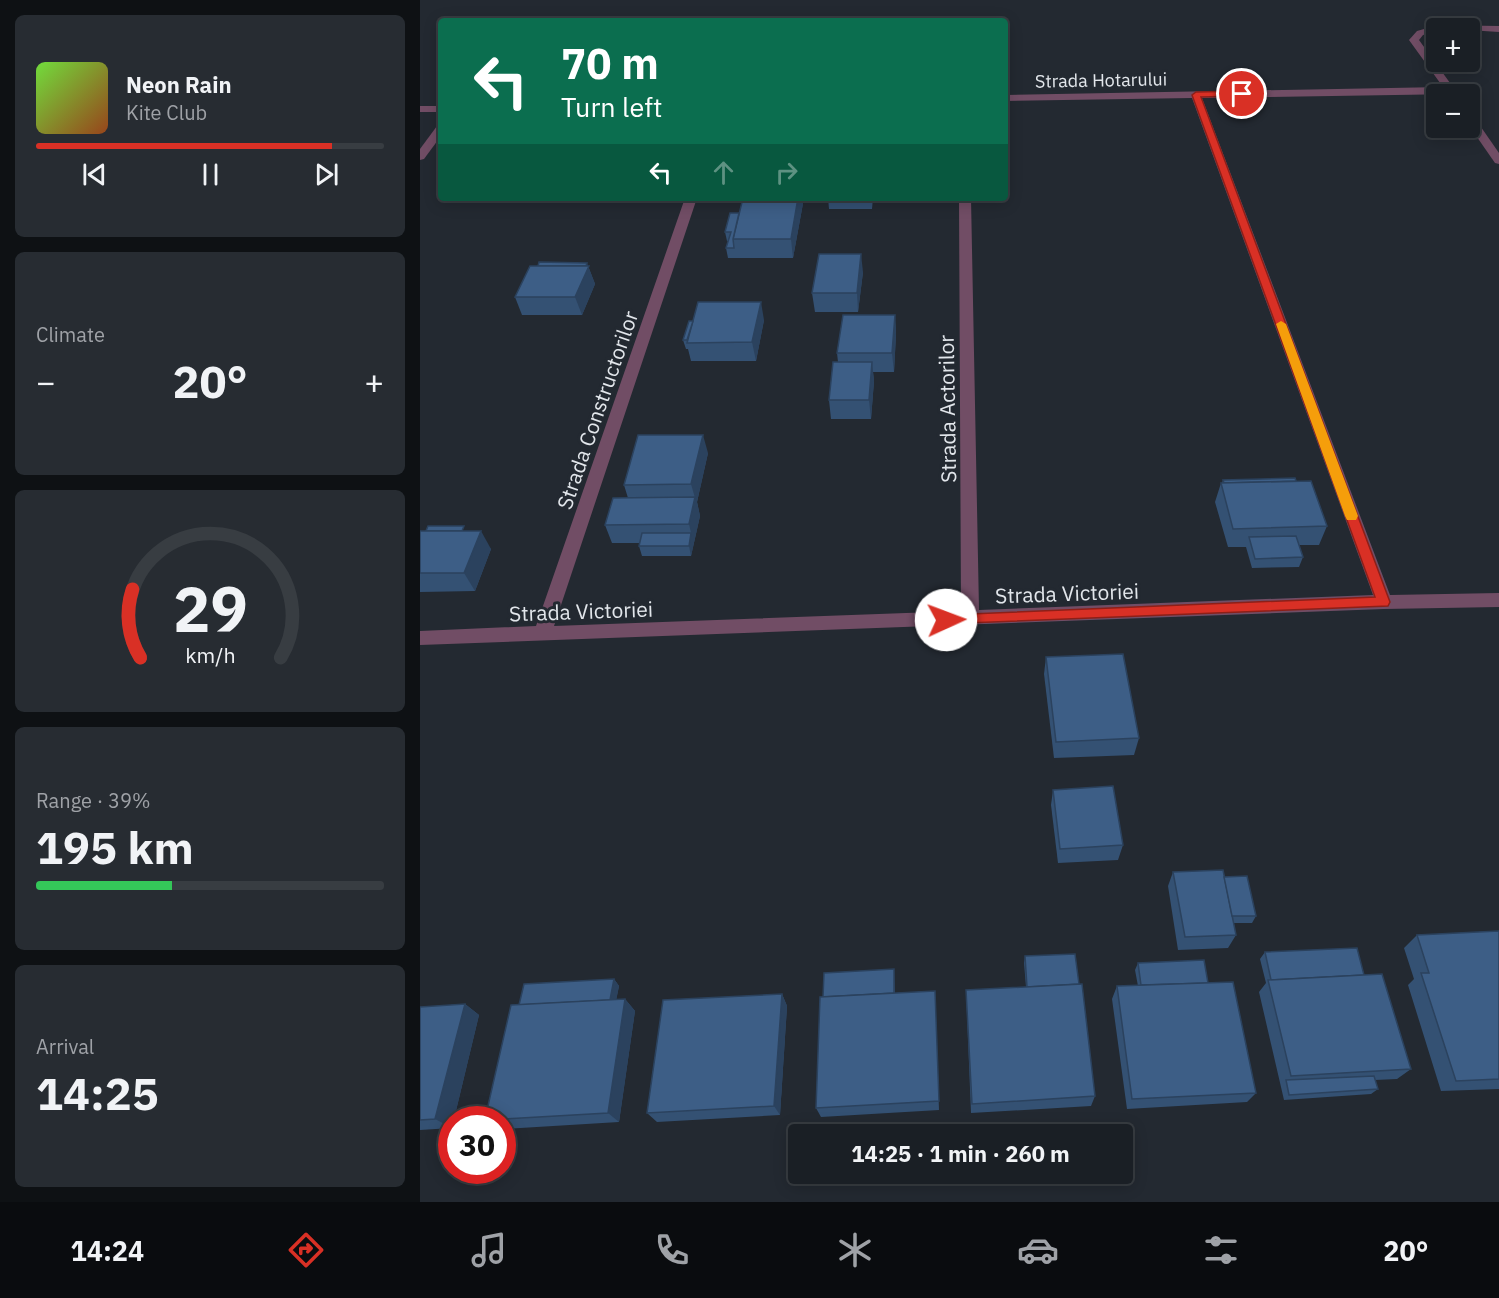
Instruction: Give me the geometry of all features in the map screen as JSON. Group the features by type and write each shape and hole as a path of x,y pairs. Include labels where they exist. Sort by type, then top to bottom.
{"street":[{"path":"1480,29 1499,29"},
{"path":"1426,32 1420,33 1414,40 1426,57"},
{"name":"Strada Hotarului","path":"1008,98 1426,92"},
{"path":"1196,95 1383,602"},
{"path":"420,109 438,109"},
{"path":"420,157 438,132"},
{"path":"1480,133 1499,161"},
{"name":"Strada Constructorilor","path":"542,635 690,201"},
{"name":"Strada Actorilor","path":"965,201 970,619"},
{"name":"Strada Victoriei","path":"420,638 1383,602 1499,600"}],"building":[{"path":"742,201 797,201 791,239 733,239"},
{"path":"730,213 739,213 733,239 734,248 726,248 731,232 725,232"},
{"path":"819,254 861,254 857,293 812,293"},
{"path":"539,262 587,263 586,266 538,266"},
{"path":"530,266 589,266 575,297 515,297"},
{"path":"698,302 761,302 752,342 687,343"},
{"path":"843,315 895,315 892,353 837,353"},
{"path":"689,321 693,321 687,340 683,340"},
{"path":"833,362 872,362 869,400 829,400"},
{"path":"638,435 703,435 691,484 624,485"},
{"path":"1295,478 1296,481 1224,483 1223,480"},
{"path":"1311,481 1327,526 1233,529 1221,483"},
{"path":"695,497 689,524 605,525 613,498"},
{"path":"428,526 464,526 462,531 426,531"},
{"path":"420,531 481,531 464,573 420,573"},
{"path":"642,533 691,533 689,546 639,546"},
{"path":"1296,536 1303,557 1255,559 1249,537"},
{"path":"1123,654 1139,738 1056,742 1046,657"},
{"path":"1113,786 1123,845 1060,849 1053,790"},
{"path":"1223,870 1236,935 1185,937 1173,872"},
{"path":"1247,876 1256,916 1232,916 1224,877"},
{"path":"1499,931 1499,1079 1456,1081 1421,973 1429,973 1417,935"},
{"path":"1357,948 1364,975 1271,980 1265,952"},
{"path":"1075,954 1079,984 1027,987 1025,956"},
{"path":"1204,960 1208,983 1141,985 1138,963"},
{"path":"894,969 894,993 823,997 824,973"},
{"path":"1382,974 1411,1069 1291,1076 1268,980"},
{"path":"614,979 610,1000 519,1005 524,984"},
{"path":"1233,982 1256,1093 1132,1099 1117,986"},
{"path":"1082,984 1095,1096 972,1104 966,990"},
{"path":"935,991 939,1101 816,1108 820,997"},
{"path":"782,994 774,1106 647,1113 663,1000"},
{"path":"625,999 608,1113 516,1118 516,1106 488,1106 511,1005"},
{"path":"465,1004 435,1119 420,1120 420,1007"},
{"path":"1374,1076 1378,1089 1289,1095 1286,1080"}],"slow traffic":[{"path":"1281,324 1352,516"}],"route":[{"path":"946,620 1383,602 1196,95 1242,94"}]}
